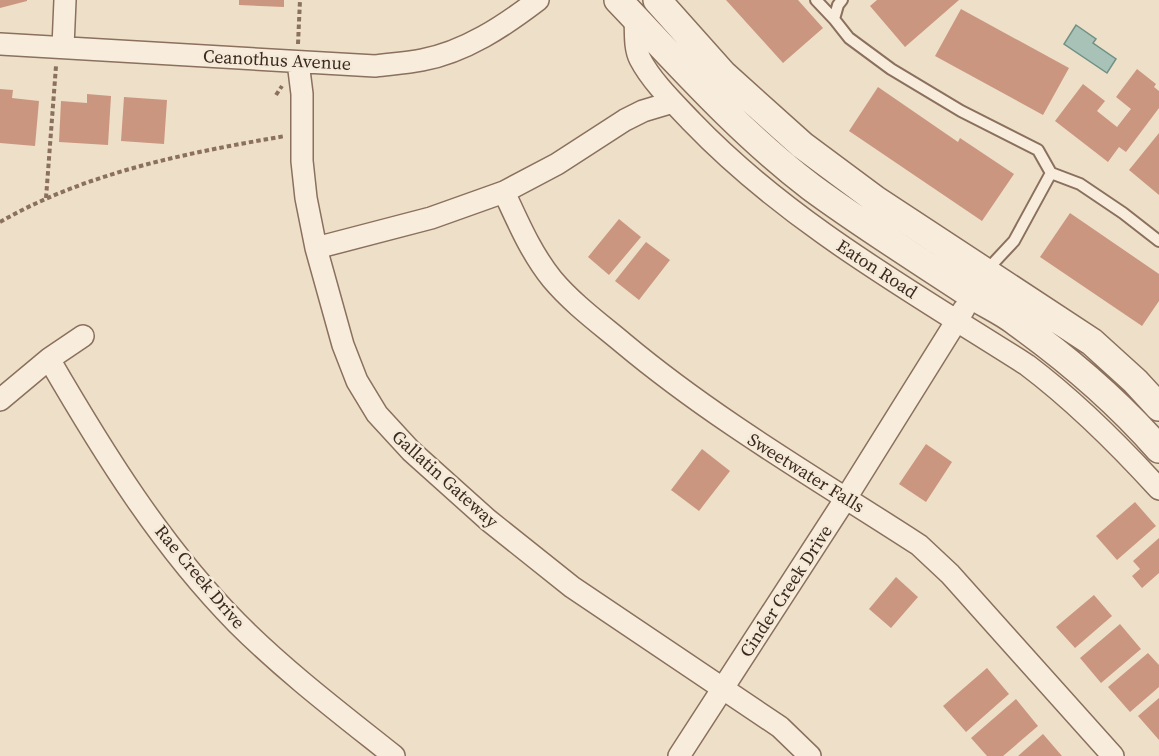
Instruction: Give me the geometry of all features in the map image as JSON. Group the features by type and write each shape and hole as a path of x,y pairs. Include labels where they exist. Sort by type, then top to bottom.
{"street":[{"path":"60,47 65,0"},
{"name":"Ceanothus Avenue","path":"0,44 375,66 424,60 468,45 508,23 538,0"},
{"path":"657,0 723,74 802,145 876,200 1092,342 1135,381 1159,407"},
{"name":"Eaton Road","path":"627,9 639,58 650,74 673,102 731,159 805,220 841,246 1026,365 1100,426 1159,489"},
{"name":"Eaton Road","path":"627,9 724,112 762,148 813,188 972,295 1014,320 1086,375 1132,418 1159,449"},
{"name":"Gallatin Gateway","path":"298,62 302,94 301,134 306,198 316,249 343,345 357,381 377,414 411,451 488,520 572,587 780,727 810,756"},
{"path":"316,249 431,218 504,192 557,164 625,120 643,111 673,102"},
{"name":"Sweetwater Falls","path":"504,192 531,248 553,280 585,311 705,408 919,545 950,574 1113,756"},
{"name":"Cinder Creek Drive","path":"679,756 846,498 958,321 986,271"},
{"path":"0,400 82,336"},
{"name":"Rae Creek Drive","path":"50,359 116,470 195,577 278,663 394,756"}],"lane":[{"path":"816,0 849,38 891,69 961,111 1038,150 1051,173 1080,184 1159,241"},
{"path":"834,20 838,5 843,0"},
{"path":"986,271 1014,242 1051,173"}],"path":[{"path":"298,62 300,0"},
{"path":"46,198 60,47"},
{"path":"0,222 32,203 89,182 210,149 301,134"}],"shaded area":[{"path":"1076,25 1096,39 1093,43 1116,59 1107,73 1064,44"}],"building":[{"path":"0,0 27,0 27,1 0,8"},
{"path":"239,0 284,0 284,7 239,5"},
{"path":"726,0 798,0 823,28 783,63"},
{"path":"877,0 959,0 905,47 870,6"},
{"path":"961,9 1069,68 1043,115 935,56"},
{"path":"1137,69 1156,84 1154,87 1159,91 1159,108 1126,152 1119,147 1108,162 1055,121 1083,84 1105,101 1097,111 1117,127 1131,109 1116,97"},
{"path":"878,87 958,142 960,138 1014,174 982,221 849,131"},
{"path":"0,89 13,90 12,98 39,101 35,146 0,143"},
{"path":"87,94 111,96 108,145 59,142 61,101 87,103"},
{"path":"124,97 167,100 164,144 121,141"},
{"path":"1159,133 1159,195 1129,170"},
{"path":"1070,213 1159,274 1159,301 1142,326 1040,257"},
{"path":"619,219 641,237 609,275 588,257"},
{"path":"646,242 670,260 639,300 615,281"},
{"path":"926,444 952,462 926,502 899,484"},
{"path":"702,449 730,471 699,511 671,490"},
{"path":"1135,502 1156,526 1117,560 1096,536"},
{"path":"1159,538 1159,573 1142,588 1132,576 1140,569 1133,561"},
{"path":"896,577 918,597 891,628 869,609"},
{"path":"1094,595 1112,616 1075,648 1056,627"},
{"path":"1120,624 1141,649 1101,683 1080,658"},
{"path":"1148,653 1159,665 1159,687 1130,712 1108,687"},
{"path":"987,668 1009,694 966,732 943,706"},
{"path":"1159,698 1159,740 1138,716"},
{"path":"1016,699 1038,726 1003,756 987,756 971,738"},
{"path":"1043,734 1062,756 1018,756"}]}
